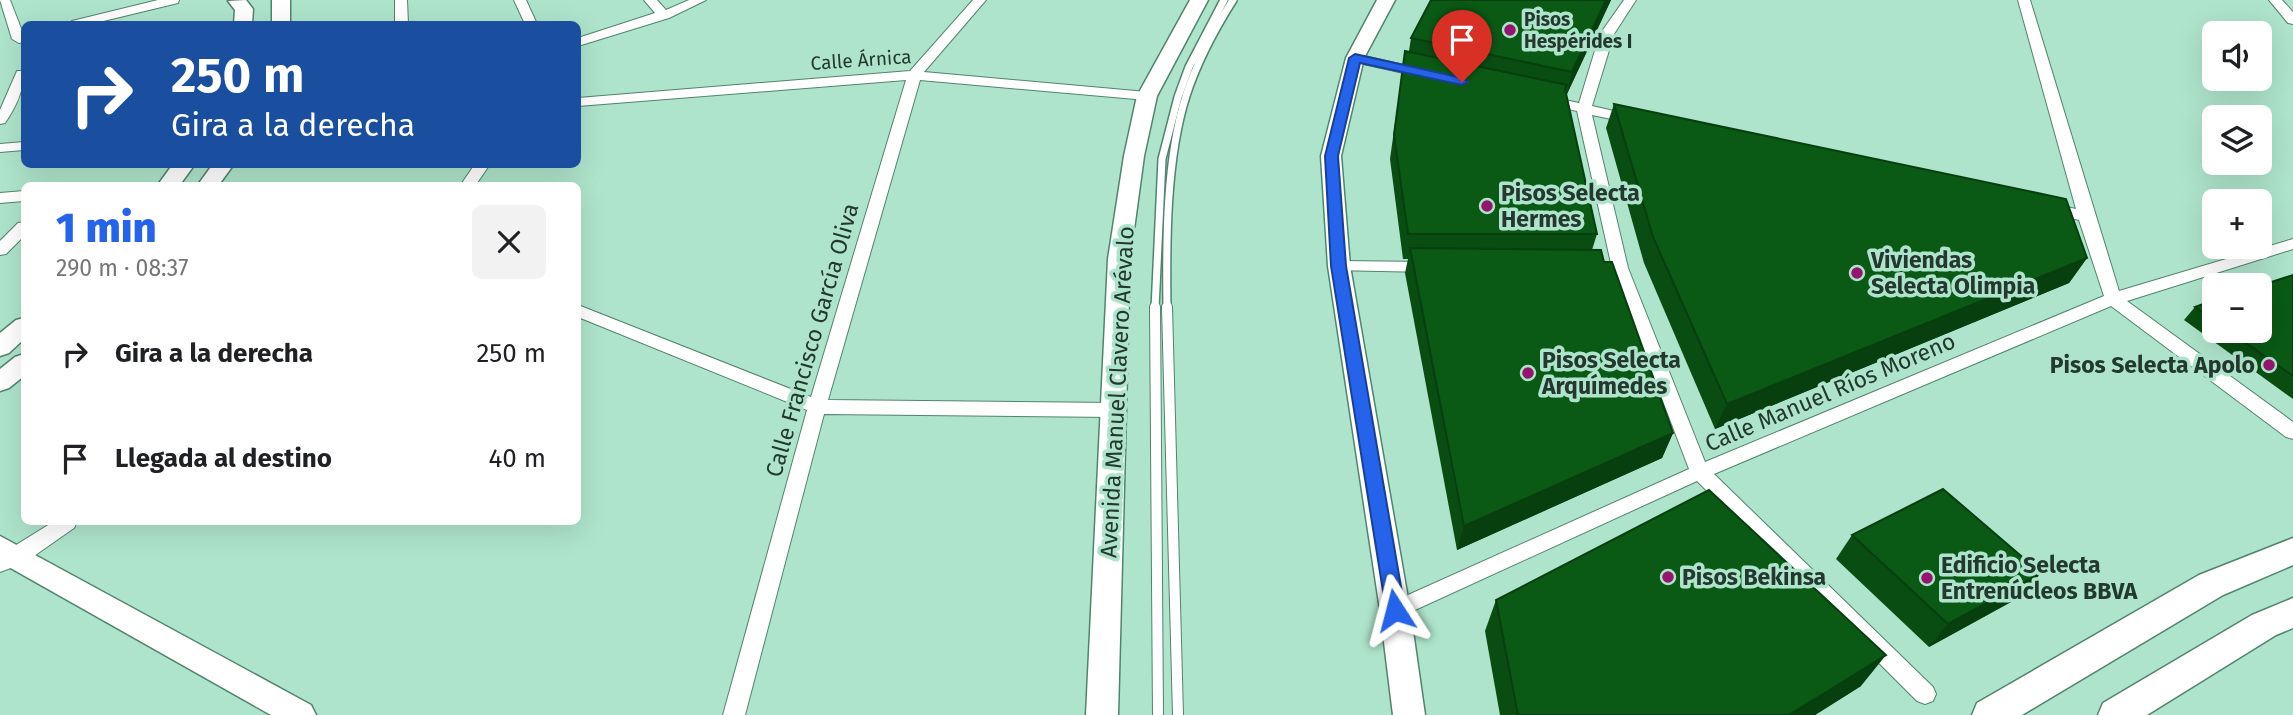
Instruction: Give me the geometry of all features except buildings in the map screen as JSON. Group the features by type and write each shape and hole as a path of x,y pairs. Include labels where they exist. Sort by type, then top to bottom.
{"main road":[{"path":"224,0 244,0"},
{"path":"281,0 281,21"},
{"name":"Avenida Manuel Clavero Arévalo","path":"1102,715 1119,259 1134,156 1147,96 1199,0"},
{"path":"1386,0 1355,58 1331,156 1339,266 1395,610 1409,715"},
{"path":"237,1 244,9 243,21"},
{"path":"170,182 182,168"},
{"path":"210,182 221,168"},
{"path":"0,347 21,329"},
{"path":"0,382 21,365"},
{"path":"1990,715 2211,585 2293,551"},
{"path":"6,556 300,715"},
{"path":"2134,708 2264,625 2293,612"}],"street":[{"path":"4,0 18,39"},
{"path":"86,21 136,4 173,0"},
{"path":"401,0 402,21"},
{"path":"520,0 530,21"},
{"path":"650,0 664,15"},
{"path":"581,40 664,15 700,0"},
{"name":"Calle Francisco García Oliva","path":"734,715 817,407 914,75 981,0"},
{"path":"1630,0 1607,34 1584,109 1614,268 1700,472 1925,694"},
{"path":"2008,0 2024,1 2086,216 2113,299 2293,432"},
{"path":"2275,0 2293,20"},
{"path":"1355,58 1441,77"},
{"name":"Calle Árnica","path":"581,102 914,75 1147,96"},
{"path":"0,120 21,76"},
{"path":"1532,97 1652,123"},
{"path":"0,148 21,146"},
{"path":"0,198 21,196"},
{"path":"2032,205 2086,216"},
{"path":"0,250 21,230"},
{"name":"Calle Manuel Ríos Moreno","path":"1395,610 1700,472 2113,299 2293,244"},
{"path":"1339,266 1447,267"},
{"path":"581,312 817,407 1114,410"},
{"path":"6,556 62,525"}],"lane":[{"path":"1158,715 1155,307 1162,159 1178,97 1189,68 1224,0"},
{"path":"1178,715 1167,305 1172,158 1186,96 1209,39 1233,0"}],"place":[{"name":"Pisos Hespérides I","path":"1510,30"},
{"name":"Pisos Selecta Hermes","path":"1487,206"},
{"name":"Viviendas Selecta Olimpia","path":"1857,273"},
{"name":"Pisos Selecta Apolo","path":"2269,365"},
{"name":"Pisos Selecta Arquímedes","path":"1528,373"},
{"name":"Pisos Bekinsa","path":"1668,577"},
{"name":"Edificio Selecta Entrenúcleos BBVA","path":"1927,578"}],"route":[{"path":"1395,610 1339,266 1331,156 1355,58 1462,82"}]}
